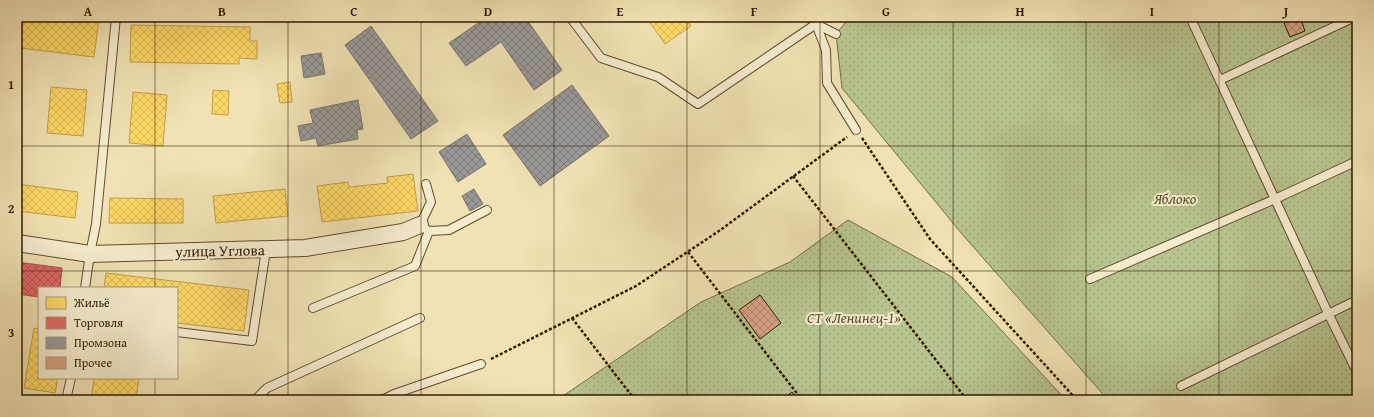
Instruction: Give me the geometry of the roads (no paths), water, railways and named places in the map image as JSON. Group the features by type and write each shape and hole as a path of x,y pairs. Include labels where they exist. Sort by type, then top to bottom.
{"street":[{"name":"улица Углова","path":"17,243 90,254 266,250 305,248 424,228"}],"lane":[{"path":"85,287 96,224 116,17"},
{"path":"570,17 601,58 658,77 698,104 816,20"},
{"path":"1190,17 1357,372"},
{"path":"1220,80 1355,17"},
{"path":"816,20 836,34"},
{"path":"816,20 826,50 827,82 856,130"},
{"path":"1090,279 1275,199 1357,160"},
{"path":"313,308 415,266 431,202 426,184"},
{"path":"424,228 449,230 488,210"},
{"path":"178,332 252,341 266,250"},
{"path":"1181,386 1357,300"},
{"path":"255,400 267,388 420,318"},
{"path":"382,400 394,394 481,364"},
{"path":"66,400 71,379"}],"park label":[{"name":"Яблоко","path":"1175,199"},
{"name":"СТ «Ленинец-1»","path":"854,318"}]}
